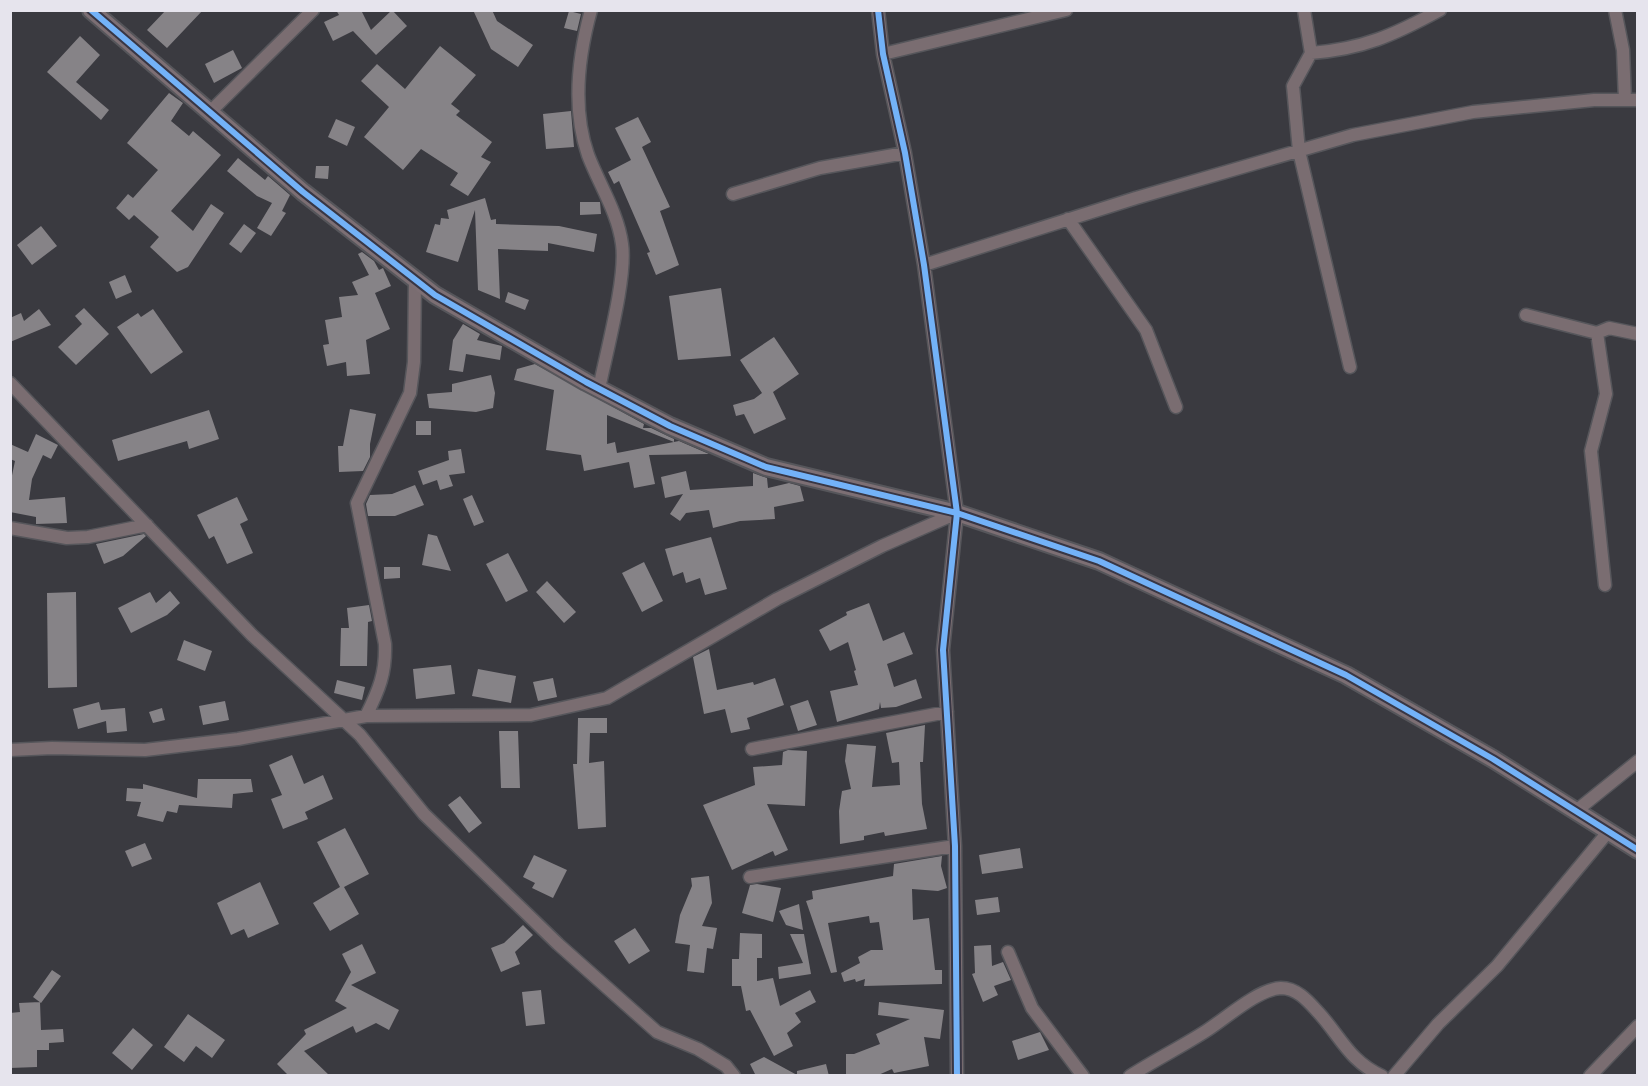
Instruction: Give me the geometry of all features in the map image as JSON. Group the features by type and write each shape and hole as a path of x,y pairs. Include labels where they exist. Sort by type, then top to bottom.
{"street":[{"path":"91,10 303,192 435,295 599,389 670,426 766,467 957,513 1099,561 1346,675 1493,759 1638,850"},
{"path":"210,112 313,10"},
{"path":"591,10 585,31 577,105 578,116 588,155 619,229 623,263 599,389"},
{"path":"878,10 882,54 905,153 924,265 957,513 943,650 955,846 957,1076"},
{"path":"882,54 1066,10"},
{"path":"1304,10 1311,52 1293,86 1299,151 1350,367"},
{"path":"1311,52 1344,50 1378,41 1440,10"},
{"path":"924,265 1068,219 1353,135 1473,112 1593,100 1631,100 1615,10"},
{"path":"733,194 820,168 905,153"},
{"path":"1068,219 1146,330 1176,408"},
{"path":"366,716 382,686 386,663 385,644 357,503 410,393 414,362 415,279"},
{"path":"1526,315 1597,333 1609,328 1638,334"},
{"path":"1597,333 1606,394 1591,451 1605,585"},
{"path":"10,383 252,635 360,735 424,814 628,1010 657,1032 698,1049 726,1066 734,1076"},
{"path":"10,750 52,748 145,750 238,739 366,716 531,714 607,698 777,599 882,546 957,513"},
{"path":"10,528 67,538 88,537 147,525"},
{"path":"752,749 947,712"},
{"path":"1576,811 1638,761"},
{"path":"1394,1076 1438,1024 1497,966 1608,832"},
{"path":"750,877 955,846"},
{"path":"1008,952 1032,1008 1083,1076"},
{"path":"1130,1076 1205,1032 1261,994 1284,988 1302,995 1329,1025 1351,1055 1366,1068 1382,1076"},
{"path":"1590,1076 1638,1026"}],"building":[{"path":"166,10 203,10 167,48 147,30"},
{"path":"336,10 361,10 371,30 392,10 407,26 376,55 353,31 333,41 324,22 339,15"},
{"path":"473,10 492,10 497,21 533,45 518,67 491,49"},
{"path":"569,11 581,14 577,31 564,28"},
{"path":"80,36 100,55 76,82 109,110 101,120 47,72"},
{"path":"440,46 476,75 451,104 460,111 456,115 492,142 481,157 491,162 468,196 450,185 458,173 421,149 403,170 364,137 389,107 361,81 377,64 405,89"},
{"path":"233,50 242,68 214,83 205,64"},
{"path":"169,93 183,103 171,121 189,136 193,131 221,155 171,211 193,231 211,204 224,213 188,267 177,272 150,247 159,237 134,215 129,220 116,208 128,194 133,198 158,170 127,143"},
{"path":"571,111 574,147 546,149 543,114"},
{"path":"638,117 651,142 642,147 670,207 660,211 679,265 656,275 647,253 650,252 619,181 614,184 608,172 631,160 615,128"},
{"path":"336,119 355,127 347,146 328,137"},
{"path":"238,158 265,180 268,176 290,195 282,211 286,213 271,236 257,228 272,203 257,196 227,171"},
{"path":"316,166 329,166 328,179 315,178"},
{"path":"485,198 491,220 496,219 496,224 559,226 597,234 594,252 548,243 548,251 498,249 500,299 478,290 475,210 458,262 426,252 435,224 440,225 441,218 449,219 447,210"},
{"path":"580,202 600,202 601,214 580,215"},
{"path":"244,224 256,233 241,253 229,244"},
{"path":"41,226 57,246 32,265 17,245"},
{"path":"362,252 374,261 379,270 383,268 391,286 375,293 390,329 366,340 370,374 347,376 346,362 327,366 323,345 329,344 325,320 342,317 339,297 358,295 352,282 369,275 358,254"},
{"path":"125,275 132,292 116,299 109,282"},
{"path":"721,288 731,356 678,360 669,296"},
{"path":"508,292 529,300 525,310 505,302"},
{"path":"84,308 109,334 76,365 58,347 82,324 75,316"},
{"path":"39,309 51,325 10,342 10,318 21,313 24,321"},
{"path":"153,309 183,352 151,374 117,327 138,313 141,317"},
{"path":"463,324 480,334 477,340 502,346 500,360 466,354 463,372 449,370 453,340"},
{"path":"774,337 799,374 773,392 786,419 754,434 744,414 736,416 733,405 754,399 762,393 740,360"},
{"path":"535,364 644,424 643,428 651,428 674,439 674,442 679,441 709,454 649,455 655,484 634,488 629,462 584,471 581,455 546,450 554,390 514,380 517,369","holes":["607,415 674,442 617,453 615,442 607,444"]},
{"path":"491,375 495,393 493,408 476,412 429,408 427,394 452,392 452,384"},
{"path":"350,409 376,414 370,457 363,471 339,472 338,446 343,446"},
{"path":"209,410 219,439 189,449 187,441 118,461 112,440"},
{"path":"416,421 431,421 431,435 416,435"},
{"path":"36,434 58,445 51,459 43,455 32,479 29,500 65,497 67,523 36,524 36,517 10,512 10,485 15,461 10,459 10,444 28,452"},
{"path":"461,449 465,473 449,475 453,486 440,490 437,480 423,485 418,471 449,460 448,451"},
{"path":"686,471 690,490 753,486 753,473 767,478 768,488 789,483 800,486 804,501 774,507 775,519 740,521 713,528 709,510 686,513 680,521 670,514 683,494 665,498 661,477"},
{"path":"415,485 424,505 395,516 368,516 366,504 370,495 392,494"},
{"path":"472,495 484,522 474,526 463,499"},
{"path":"237,497 248,520 240,524 253,553 227,564 214,536 209,539 197,515"},
{"path":"144,534 146,536 123,556 104,564 96,544"},
{"path":"428,534 437,536 451,571 422,565"},
{"path":"711,537 727,589 705,595 700,578 686,583 683,572 673,576 665,549"},
{"path":"508,553 528,591 506,602 486,564"},
{"path":"644,562 663,601 642,612 622,573"},
{"path":"384,567 400,567 400,578 384,579"},
{"path":"547,581 576,612 564,623 536,592"},
{"path":"170,591 180,603 167,615 131,633 118,608 150,592 156,603"},
{"path":"76,592 77,687 48,688 47,593"},
{"path":"869,603 883,641 904,632 913,654 887,664 894,687 916,679 922,698 896,707 881,708 880,702 879,709 837,722 830,691 858,685 854,671 856,670 848,642 830,651 819,630 847,615 846,612"},
{"path":"369,605 372,621 368,622 367,666 340,666 341,628 349,628 347,608"},
{"path":"184,640 212,651 205,671 177,660"},
{"path":"709,649 717,690 753,682 754,685 775,678 784,705 747,718 750,729 731,733 725,709 704,714 693,657"},
{"path":"451,665 455,694 416,699 413,669"},
{"path":"478,669 516,676 511,703 472,696"},
{"path":"553,678 557,697 538,701 533,682"},
{"path":"337,680 365,687 362,700 334,693"},
{"path":"808,700 817,725 798,731 790,706"},
{"path":"225,701 229,720 203,725 199,706"},
{"path":"99,702 101,710 125,708 127,731 107,733 106,721 78,729 73,709"},
{"path":"162,708 165,720 153,723 149,712"},
{"path":"578,718 607,718 607,733 590,733 589,763 604,761 606,827 578,829 573,764 577,764"},
{"path":"925,725 923,762 920,762 922,804 927,829 885,836 884,832 864,836 864,840 840,844 839,811 842,791 851,789 845,761 847,744 876,746 872,787 900,785 899,762 892,763 886,733"},
{"path":"499,731 518,731 520,788 501,788"},
{"path":"807,751 805,806 767,804 788,850 775,856 773,851 732,870 703,805 755,785 753,767 782,765 783,752"},
{"path":"292,755 304,784 323,775 333,799 305,812 308,819 283,829 271,799 282,795 269,765"},
{"path":"198,779 251,779 253,792 233,794 232,808 179,805 177,813 167,811 163,822 137,816 141,802 126,801 127,788 143,789 143,784 197,798"},
{"path":"460,796 482,823 469,833 448,805"},
{"path":"345,828 369,874 344,887 359,914 330,931 313,903 340,887 317,842"},
{"path":"145,843 152,859 132,867 125,851"},
{"path":"1020,848 1023,868 982,874 979,855"},
{"path":"534,855 567,870 553,898 532,888 535,883 523,877"},
{"path":"942,856 941,866 947,888 938,891 912,889 913,920 929,918 935,970 942,970 942,984 864,986 865,979 844,982 841,973 860,963 858,957 871,950 883,950 879,922 870,923 869,916 828,923 837,972 831,973 806,901 813,899 812,891 893,876 894,864"},
{"path":"709,876 712,903 702,926 717,928 713,949 707,948 704,973 687,971 690,945 675,943 680,915 692,886 691,878"},
{"path":"260,882 279,924 248,938 244,929 231,935 217,903"},
{"path":"750,885 781,888 773,922 742,913"},
{"path":"998,897 1000,912 977,915 975,900"},
{"path":"799,904 803,930 786,925 779,911"},
{"path":"523,925 533,935 515,952 520,964 501,972 491,948 504,943"},
{"path":"635,928 650,951 629,964 614,941"},
{"path":"740,933 762,934 762,958 757,958 757,981 773,978 780,1006 810,990 816,1002 795,1013 801,1022 787,1033 793,1046 774,1056 750,1010 746,1011 741,986 732,986 732,959 739,959"},
{"path":"790,934 804,934 811,974 779,979 778,967 803,963"},
{"path":"362,944 376,973 351,985 399,1010 389,1030 376,1023 356,1033 353,1026 304,1051 330,1076 289,1076 277,1064 306,1034 304,1030 347,1008 335,1001 351,972 342,954"},
{"path":"991,945 992,966 1003,962 1011,980 994,986 998,995 983,1002 972,974 975,973 974,946"},
{"path":"52,970 61,976 41,1003 33,997"},
{"path":"541,990 545,1024 526,1026 522,992"},
{"path":"40,1002 41,1030 63,1029 64,1042 49,1043 49,1050 37,1050 37,1067 10,1068 10,1013 20,1012 19,1003"},
{"path":"879,1002 944,1010 940,1039 924,1037 929,1066 894,1073 892,1069 876,1076 846,1076 846,1054 854,1054 880,1044 876,1034 910,1019 878,1015"},
{"path":"188,1014 225,1040 212,1058 196,1046 184,1062 164,1047"},
{"path":"133,1028 153,1045 132,1070 112,1053"},
{"path":"1040,1032 1049,1050 1018,1060 1012,1041"},
{"path":"764,1057 797,1075 797,1071 826,1064 829,1076 756,1076 750,1064"}],"cycle path":[{"path":"91,10 303,192 435,295 586,382 670,426 766,467 957,513 1099,561 1346,675 1493,759 1638,850"},
{"path":"878,10 883,54 905,153 924,265 957,513 943,650 955,846 957,1076"}]}
